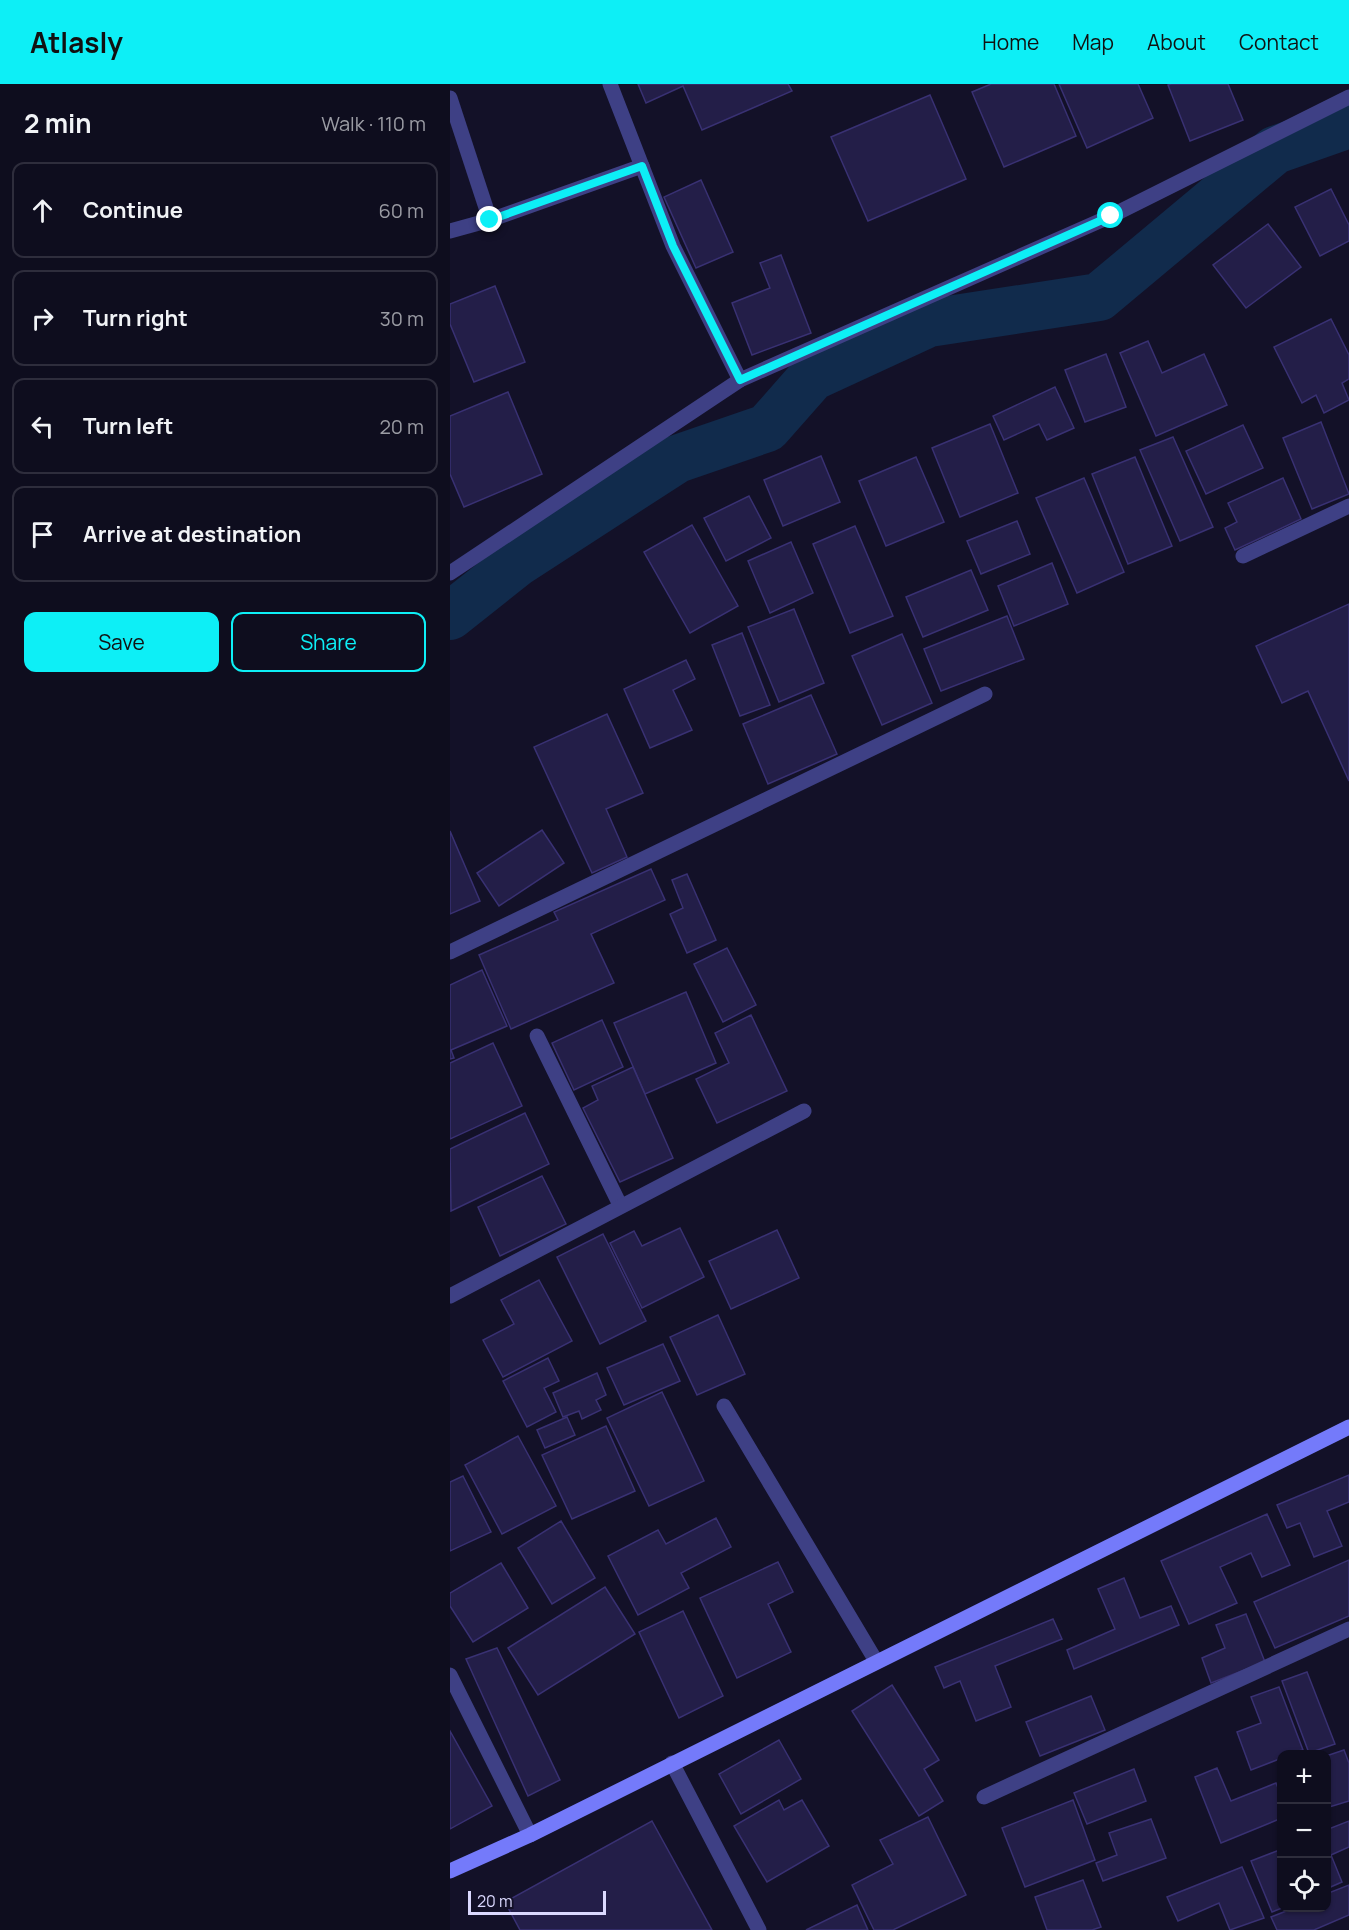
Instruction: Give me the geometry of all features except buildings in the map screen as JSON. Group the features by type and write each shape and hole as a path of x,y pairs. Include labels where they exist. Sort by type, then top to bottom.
{"main road":[{"path":"450,1870 530,1835 876,1661 1349,1428"}],"street":[{"path":"610,84 673,246 740,380"},
{"path":"450,573 740,380 1111,216 1349,97"},
{"path":"450,98 490,220"},
{"path":"450,231 490,220 642,166"},
{"path":"1244,556 1349,506"},
{"path":"450,952 985,694"},
{"path":"537,1036 620,1206"},
{"path":"450,1296 804,1112"},
{"path":"724,1406 876,1661"},
{"path":"984,1797 1349,1629"},
{"path":"450,1675 530,1835"},
{"path":"672,1763 759,1930"}],"waterway":[{"path":"450,616 518,562 677,459 767,428 812,377 929,323 1099,297 1275,150 1349,124"}],"route":[{"path":"490,220 642,166 673,246 740,380 1111,216"}]}
